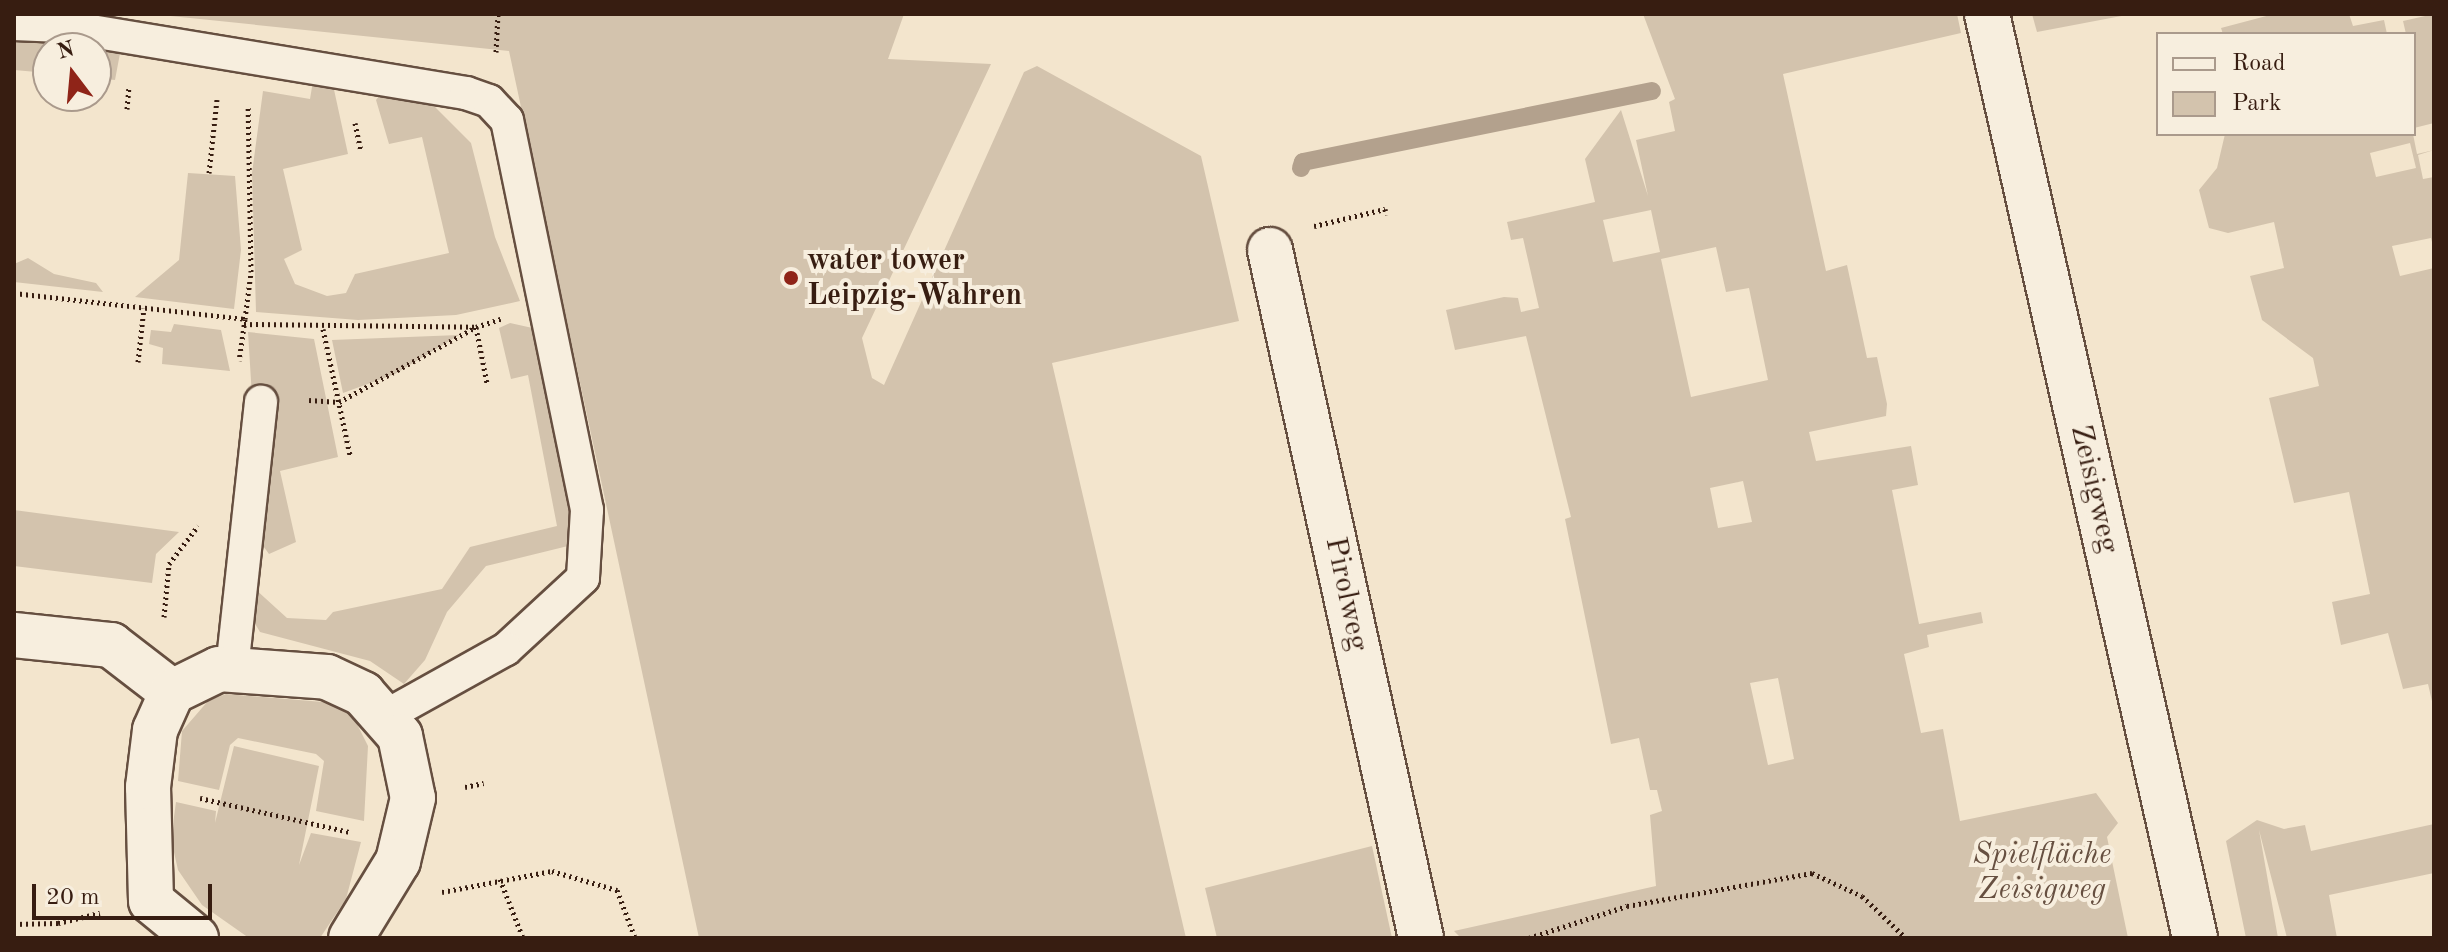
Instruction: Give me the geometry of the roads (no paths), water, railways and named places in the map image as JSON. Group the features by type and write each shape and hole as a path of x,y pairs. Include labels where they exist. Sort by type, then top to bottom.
{"street":[{"name":"Zeisigweg","path":"1990,27 2195,938"},
{"name":"Pirolweg","path":"1270,250 1421,938"},
{"path":"14,635 111,645 172,692"},
{"path":"196,938 151,901 148,787 155,730 172,692 195,677 232,669 327,677 363,694 400,736 413,798 398,861 351,938"}],"lane":[{"path":"14,24 61,26 489,101 507,120 587,510 583,578 506,649 384,717"},
{"path":"232,669 261,402"}],"waterway":[{"path":"1301,168 1303,162 1652,91"}],"place":[{"name":"water tower Leipzig-Wahren","path":"791,278"}],"park label":[{"name":"Spielfläche Zeisigweg","path":"2042,872"}]}
